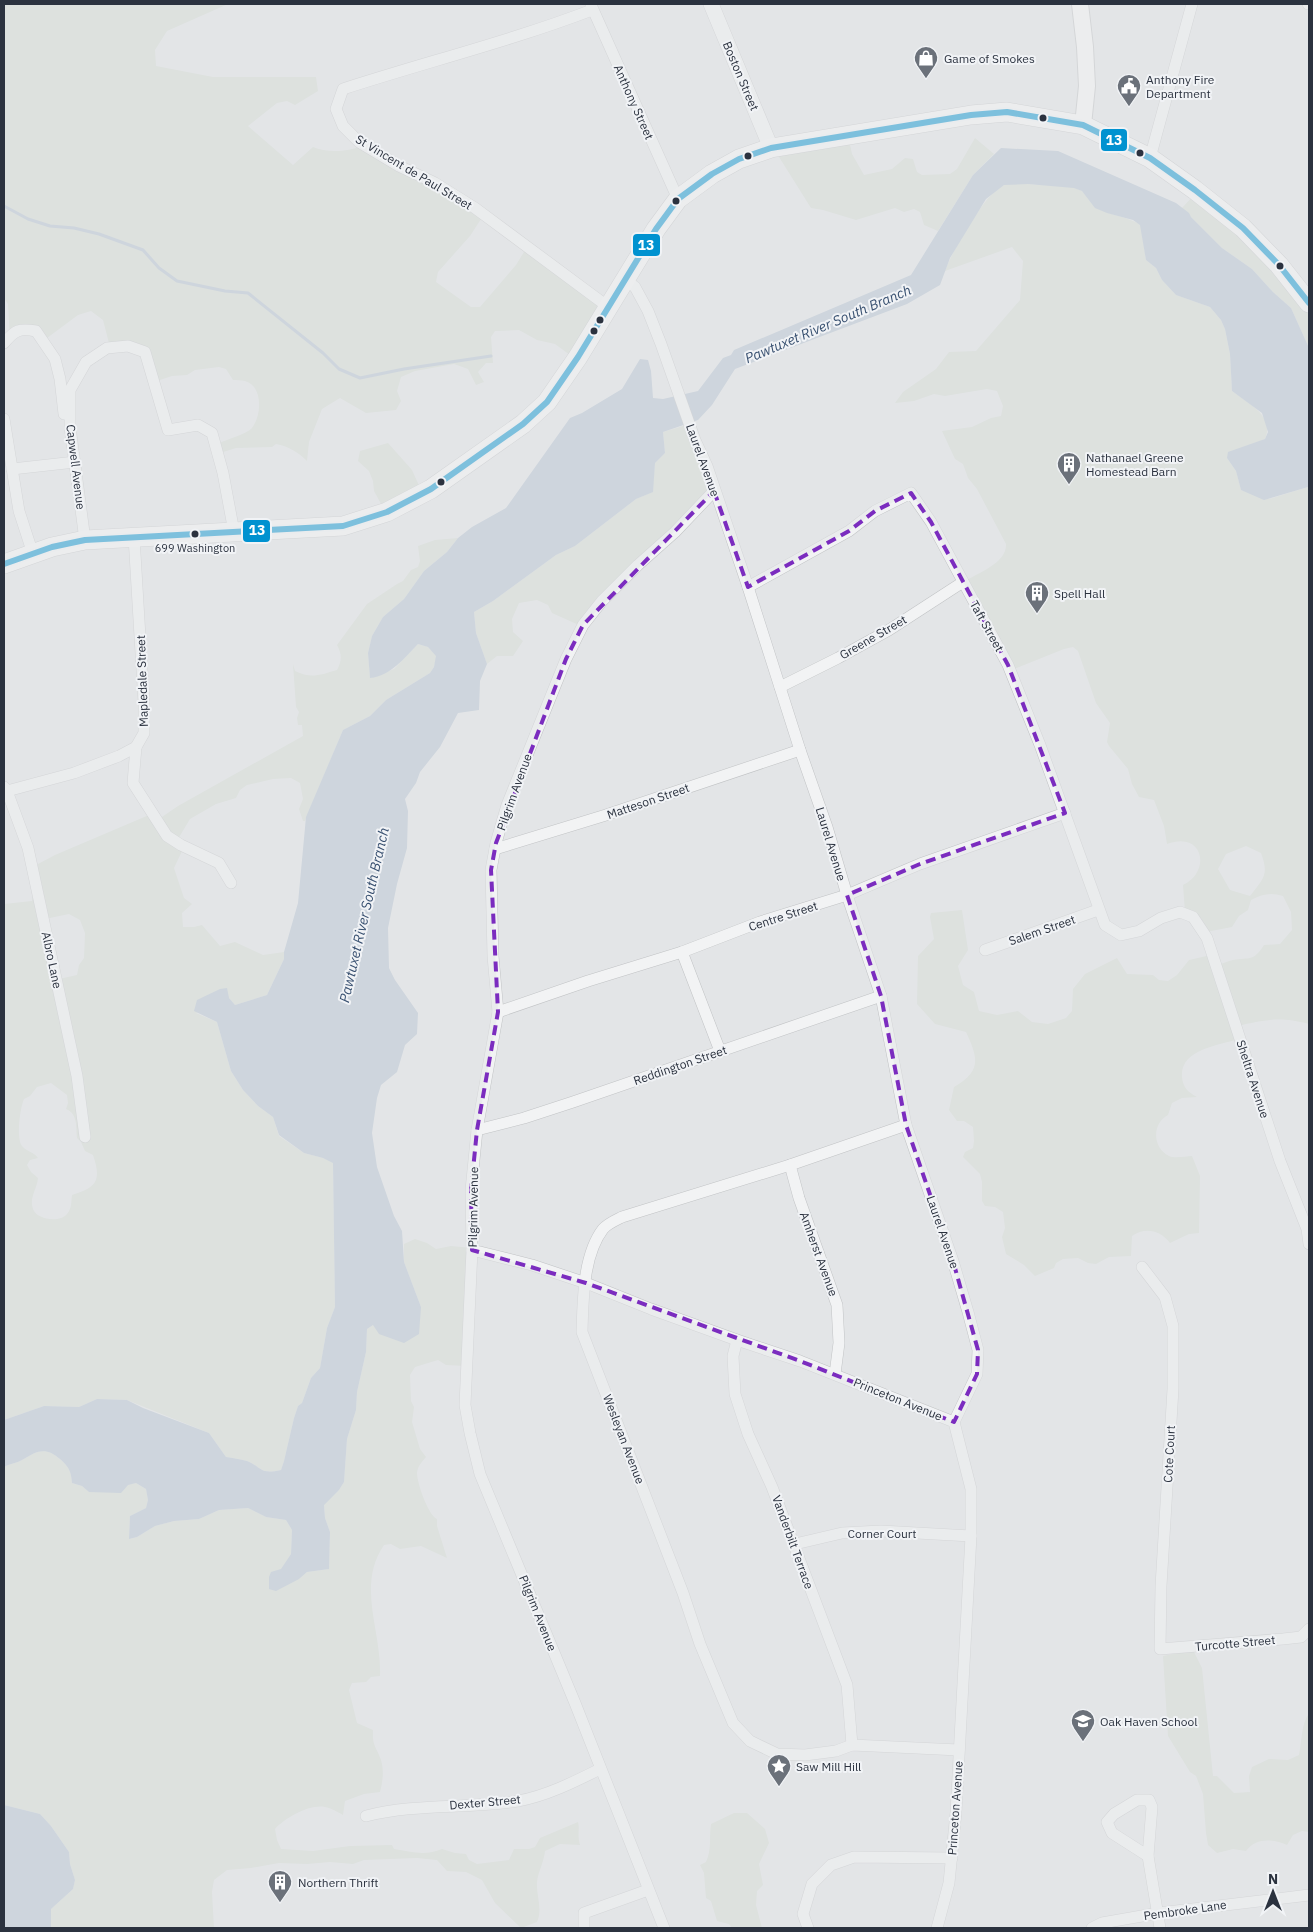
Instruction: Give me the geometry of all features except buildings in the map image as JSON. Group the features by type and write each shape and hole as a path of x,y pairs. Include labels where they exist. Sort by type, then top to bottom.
{"main road":[{"path":"1080,4 1087,86 1083,125"},
{"path":"4,564 52,546 85,540 343,526 386,512 431,489 523,424 547,402 578,357 607,306 656,229 678,199 712,174 739,159 771,148 971,115 1007,112 1083,125 1150,158 1243,228 1279,265 1309,304"}],"street":[{"name":"Boston Street","path":"710,4 771,148"},
{"path":"1150,158 1192,4"},
{"name":"Anthony Street","path":"591,7 678,199"},
{"name":"St Vincent de Paul Street","path":"591,7 547,28 394,72 343,89 336,109 343,126 359,142 400,166 435,183 475,208 607,306"},
{"name":"Laurel Avenue","path":"624,279 635,287 648,311 695,440 707,466 881,996 906,1125 953,1261 978,1350 977,1374 954,1422"},
{"path":"4,344 13,332 25,329 36,331 55,359 60,379 64,417 70,427"},
{"name":"Capwell Avenue","path":"85,540 70,427 70,390 86,362 107,348 128,346 145,352 168,430 198,425 212,433 223,473 234,532"},
{"path":"4,419 19,511 33,554"},
{"path":"12,469 75,462"},
{"name":"Pilgrim Avenue","path":"664,1928 575,1703 480,1474 465,1406 472,1250 471,1190 477,1130 498,1012 493,956 491,870 507,805 566,658 583,625 602,601 675,532 714,491"},
{"name":"Taft Street","path":"748,588 849,531 875,510 911,494 931,522 1008,665 1065,813 1105,926 1121,935 1139,931 1160,918 1180,912 1193,917"},
{"name":"Mapledale Street","path":"134,537 144,702 144,733 136,747 133,783 166,836 219,862 231,883"},
{"name":"Greene Street","path":"780,687 888,630 963,582"},
{"path":"5,789 74,773 119,756 136,747"},
{"name":"Matteson Street","path":"495,848 606,815 800,750"},
{"name":"Albro Lane","path":"5,789 28,848 77,1076 85,1137"},
{"name":"Centre Street","path":"498,1012 588,981 682,952 760,922 847,895 920,864 1065,813"},
{"name":"Salem Street","path":"985,950 1098,910"},
{"name":"Sheltra Avenue","path":"1193,917 1207,938 1280,1161 1307,1229 1309,1244"},
{"path":"682,952 720,1051"},
{"name":"Reddington Street","path":"477,1130 524,1118 720,1051 758,1040 881,996"},
{"name":"Wesleyan Avenue","path":"906,1125 790,1165 622,1217 604,1228 591,1250 583,1303 582,1332 684,1593 700,1644 733,1723 750,1741 777,1754 813,1754 836,1751 852,1745 959,1750"},
{"name":"Amherst Avenue","path":"790,1165 798,1198 837,1304 839,1343 835,1374"},
{"name":"Princeton Avenue","path":"472,1250 532,1266 586,1284 737,1340 800,1360 954,1422 971,1489 971,1536 956,1812 949,1883 937,1928"},
{"name":"Cote Court","path":"1142,1267 1165,1297 1172,1326 1172,1389 1161,1586 1160,1649"},
{"name":"Vanderbilt Terrace","path":"737,1340 733,1356 735,1394 748,1434 795,1544 847,1685 852,1745"},
{"name":"Corner Court","path":"795,1544 842,1533 881,1531 971,1536"},
{"name":"Turcotte Street","path":"1160,1649 1302,1637 1308,1630"},
{"name":"Dexter Street","path":"366,1816 384,1811 433,1806 519,1801 565,1786 600,1769"},
{"path":"1148,1856 1112,1833 1107,1822 1114,1814 1137,1800 1149,1800 1152,1808 1148,1856 1160,1928"},
{"path":"808,1928 803,1914 812,1884 831,1865 854,1857 952,1858"},
{"path":"584,1928 584,1913 648,1890"},
{"name":"Pembroke Lane","path":"1092,1928 1102,1923 1159,1913 1309,1895"}],"highlighted area":[{"path":"714,491 748,587 849,531 875,511 911,493 931,522 1008,665 1065,813 920,864 847,895 881,996 906,1125 953,1261 978,1350 977,1374 954,1422 800,1361 586,1283 472,1250 471,1190 477,1130 498,1012 491,870 496,843 566,659 583,625"}],"shaded area":[{"path":"4,4 228,4 167,31 155,50 156,66 213,77 316,77 318,91 295,105 287,101 277,103 248,126 293,165 313,147 337,151 350,150 361,146 483,216 470,236 438,272 436,282 471,307 480,307 516,265 527,247 606,303 574,358 555,344 537,340 519,330 495,331 491,337 493,363 486,363 478,372 484,382 476,385 468,369 454,364 415,371 401,377 397,391 401,401 396,410 366,413 340,398 322,409 309,442 307,461 293,450 276,444 272,447 236,448 220,453 217,444 241,435 252,428 259,409 258,395 251,384 245,381 233,380 226,369 219,367 195,370 187,375 172,376 157,381 145,351 110,347 103,320 91,311 78,315 43,341 35,334 19,333 10,340 8,304 4,298"},
{"path":"848,135 852,154 864,175 892,169 905,158 913,159 917,172 922,175 950,174 957,169 975,138 994,154 973,175 938,231 924,225 920,212 914,209 904,212 895,208 856,220 811,208 774,149"},
{"path":"1004,185 1056,185 1082,191 1092,204 1098,208 1141,225 1146,260 1156,268 1162,280 1176,295 1210,307 1221,320 1225,329 1230,354 1232,391 1258,411 1266,423 1267,431 1265,439 1227,458 1236,471 1241,490 1269,499 1309,488 1309,1024 1289,1020 1273,1020 1237,1026 1238,1039 1202,1050 1187,1060 1183,1068 1183,1081 1185,1087 1197,1097 1182,1098 1172,1103 1168,1115 1159,1124 1156,1136 1159,1147 1169,1156 1192,1156 1200,1176 1199,1233 1189,1234 1170,1243 1162,1235 1152,1231 1142,1231 1132,1236 1131,1256 1109,1257 1096,1264 1088,1263 1078,1258 1063,1259 1056,1263 1054,1268 1035,1276 1024,1265 1006,1254 1002,1237 1005,1228 1003,1212 995,1207 985,1206 982,1201 980,1174 963,1157 965,1152 973,1148 973,1127 964,1121 957,1121 949,1110 954,1087 969,1075 975,1063 970,1041 966,1032 935,1024 917,1004 918,956 934,939 931,913 962,910 968,950 958,966 963,985 974,992 979,1011 997,1015 1018,1011 1032,1022 1048,1024 1066,1018 1072,1011 1073,989 1085,974 1117,958 1127,974 1153,975 1159,980 1168,981 1177,975 1189,960 1211,955 1217,965 1233,960 1251,958 1264,945 1280,944 1292,930 1291,912 1283,896 1274,894 1259,896 1251,900 1248,910 1239,916 1232,927 1206,932 1185,912 1183,885 1192,879 1198,871 1199,854 1196,847 1189,843 1179,841 1167,844 1164,826 1154,800 1139,797 1132,784 1128,769 1107,742 1110,723 1096,703 1078,651 1073,647 1064,649 1009,671 963,582 997,562 1005,551 1006,544 977,489 968,478 963,464 955,459 942,431 972,427 991,418 1001,416 1003,406 997,391 987,389 945,396 934,394 914,401 895,403 903,392 936,369 949,352 976,351 1020,300 1023,261 1012,247 945,271 954,251 979,210 997,189","holes":["1246,846 1261,853 1265,866 1264,876 1250,896 1230,890 1218,869 1226,854"]},
{"path":"1187,186 1309,301 1309,348 1291,308 1252,269 1222,248 1182,208 1193,196"},
{"path":"690,424 714,488 581,626 552,613 548,605 537,600 519,603 512,619 513,632 523,641 513,656 497,656 487,664 476,633 474,612 493,601 556,555 575,546 636,499 652,492 655,463 665,453 663,432"},
{"path":"388,443 412,470 421,490 385,511 374,491 369,471 358,461 360,451"},
{"path":"458,538 447,552 424,571 404,599 383,617 372,636 368,653 370,678 394,669 418,644 428,647 437,656 434,667 430,673 386,700 370,716 343,730 305,821 303,821 299,809 303,799 300,783 291,778 273,779 247,785 240,790 236,798 216,804 190,819 178,839 184,847 174,868 184,898 192,904 182,913 183,927 202,925 220,946 235,942 263,955 284,952 284,959 267,995 235,1005 229,998 196,1013 217,1022 231,1071 243,1090 258,1106 273,1117 279,1136 304,1153 333,1162 335,1307 327,1328 320,1368 311,1378 302,1403 298,1406 281,1470 269,1472 261,1470 247,1461 226,1457 209,1433 127,1400 97,1399 79,1407 44,1406 4,1420 4,904 32,901 38,864 149,815 159,819 178,806 303,736 302,725 298,725 297,718 299,712 296,707 293,664 295,671 311,676 337,670 341,658 337,645 367,604 403,581 411,570 418,567 420,561 418,546 435,540","holes":["69,914 80,920 85,933 84,958 79,965 77,975 59,979 45,919","51,1083 67,1095 68,1103 66,1109 73,1114 77,1138 85,1151 93,1155 97,1171 97,1177 92,1186 72,1195 69,1212 59,1219 44,1218 35,1213 33,1209 33,1197 38,1178 27,1165 30,1160 38,1158 22,1146 19,1137 20,1116 24,1099 30,1096 37,1087"]},
{"path":"415,1239 427,1243 436,1249 451,1246 472,1248 466,1366 446,1365 438,1360 415,1367 410,1375 411,1401 414,1407 412,1422 420,1449 426,1457 418,1468 417,1478 430,1512 437,1519 437,1526 447,1558 421,1546 400,1549 391,1544 384,1545 376,1561 372,1576 371,1593 380,1659 380,1676 371,1677 366,1682 352,1683 349,1690 357,1723 373,1730 374,1743 383,1768 380,1792 364,1794 345,1801 343,1815 325,1807 312,1808 298,1813 285,1820 275,1829 277,1840 281,1849 313,1851 350,1846 392,1845 394,1849 418,1853 442,1849 466,1854 469,1860 477,1864 509,1860 514,1849 535,1847 540,1838 578,1822 580,1845 560,1844 545,1851 537,1882 539,1917 537,1922 521,1928 495,1903 482,1880 466,1872 447,1871 437,1860 417,1858 364,1860 353,1864 330,1862 307,1864 279,1863 227,1870 214,1880 212,1892 214,1928 51,1928 51,1909 73,1889 75,1880 70,1864 69,1852 40,1814 4,1805 4,1467 37,1452 46,1451 55,1455 66,1464 72,1483 82,1486 89,1492 136,1483 146,1489 148,1500 146,1508 130,1516 129,1539 137,1537 155,1526 174,1521 199,1519 219,1510 248,1508 266,1517 286,1520 292,1530 291,1554 281,1570 299,1579 307,1572 329,1569 330,1532 325,1518 324,1504 339,1490 344,1482 347,1439 356,1410 357,1392 366,1352 367,1329 421,1307 404,1262 404,1244"},
{"path":"1193,1650 1202,1668 1213,1776 1217,1776 1234,1793 1250,1792 1249,1776 1252,1767 1269,1759 1288,1760 1299,1755 1303,1728 1309,1713 1309,1832 1302,1831 1293,1835 1287,1845 1265,1840 1255,1843 1246,1851 1233,1849 1217,1853 1208,1845 1203,1794 1196,1776 1190,1772 1168,1736 1163,1656"},
{"path":"734,1813 747,1813 765,1829 769,1843 759,1864 763,1885 757,1891 756,1905 762,1928 732,1928 729,1924 717,1921 711,1901 706,1898 704,1873 700,1865 706,1862 708,1857 711,1824"}],"water":[{"name":"Pawtuxet River South Branch","path":"1001,148 1058,151 1176,203 1189,213 1222,248 1252,269 1291,308 1309,348 1309,488 1264,500 1241,490 1236,471 1227,458 1228,452 1265,439 1268,432 1262,413 1232,391 1230,354 1225,329 1221,320 1210,307 1176,295 1162,280 1156,268 1146,260 1140,225 1133,220 1095,208 1082,191 1074,188 1028,184 1004,185 986,199 950,258 940,285 907,304 735,369 712,405 698,420 663,432 665,453 655,463 653,492 636,499 575,546 556,555 493,601 474,612 476,633 487,664 480,681 479,710 458,713 440,747 420,772 416,783 405,799 408,811 407,848 388,928 389,968 418,1013 417,1034 405,1045 397,1072 381,1085 377,1098 372,1133 377,1167 394,1216 402,1231 404,1262 421,1307 419,1334 404,1343 379,1334 373,1325 367,1329 366,1352 357,1392 356,1410 347,1439 344,1482 324,1505 325,1518 330,1532 329,1569 307,1572 299,1579 276,1591 269,1589 271,1572 281,1569 291,1554 292,1530 286,1520 266,1517 248,1508 219,1510 199,1519 174,1521 155,1526 137,1537 129,1539 130,1516 146,1508 148,1500 146,1489 136,1483 128,1485 121,1493 89,1492 82,1486 72,1483 66,1464 55,1455 46,1451 37,1452 4,1467 4,1420 44,1406 79,1407 97,1399 127,1400 209,1433 226,1457 247,1461 261,1470 269,1472 281,1470 298,1406 302,1403 311,1378 320,1368 327,1328 335,1307 333,1163 304,1153 279,1135 273,1117 258,1106 243,1090 231,1071 217,1022 194,1011 197,1000 220,989 227,988 229,998 235,1005 267,995 284,959 284,952 298,903 306,817 343,730 370,716 386,700 430,673 434,667 436,656 428,647 418,644 391,670 378,677 370,678 368,653 372,636 383,617 404,599 424,571 447,552 458,538 472,527 506,508 570,418 622,389 640,359 648,360 651,371 653,398 663,399 698,391 723,358 731,355 734,350 911,275 973,175"},
{"path":"4,1805 40,1814 69,1852 70,1864 75,1880 73,1889 51,1909 51,1928 4,1928"}],"waterway":[{"path":"4,206 28,219 50,226 74,228 99,234 143,250 159,268 177,281 225,291 248,293 323,353 339,369 360,378 404,369 491,356"}],"transit line":[{"name":"13","path":"4,564 52,547 85,540 343,526 387,512 431,489 523,424 547,402 578,357 656,229 678,199 712,174 739,159 771,148 971,115 1007,112 1083,125 1150,158 1195,190 1243,228 1279,265 1309,303"}],"place":[{"name":"Game of Smokes","path":"926,79"},
{"name":"Anthony Fire Department","path":"1129,107"},
{"name":"Nathanael Greene Homestead Barn","path":"1069,485"},
{"name":"699 Washington","path":"195,534"},
{"name":"Spell Hall","path":"1037,614"},
{"name":"Oak Haven School","path":"1083,1742"},
{"name":"Saw Mill Hill","path":"779,1787"},
{"name":"Northern Thrift","path":"280,1903"}]}
